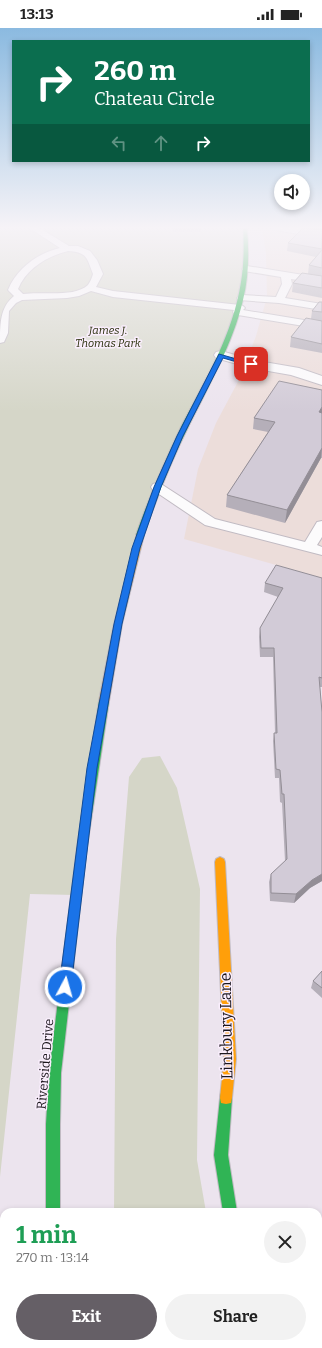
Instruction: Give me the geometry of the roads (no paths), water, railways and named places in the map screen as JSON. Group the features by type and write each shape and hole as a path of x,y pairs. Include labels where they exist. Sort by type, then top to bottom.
{"main road":[{"name":"Riverside Drive","path":"53,1208 54,1094 75,895 92,768 118,624 136,548 158,487 180,436 221,355 240,306 243,289"},
{"name":"Linkbury Lane","path":"220,862 230,1059 221,1155 229,1208"}],"street":[{"path":"221,355 259,350"},
{"path":"221,355 251,364 294,371 322,381"},
{"path":"282,355 298,358"}],"lane":[{"path":"13,289 21,297"},
{"path":"0,340 3,333 4,311 13,300 21,297 67,295 89,289"},
{"path":"92,289 113,294 240,306 322,326"},
{"path":"279,300 285,289"},
{"path":"240,306 279,300 322,307"},
{"path":"158,487 210,522 315,549 322,525"}],"park label":[{"name":"James J. Thomas Park","path":"108,336"}]}
